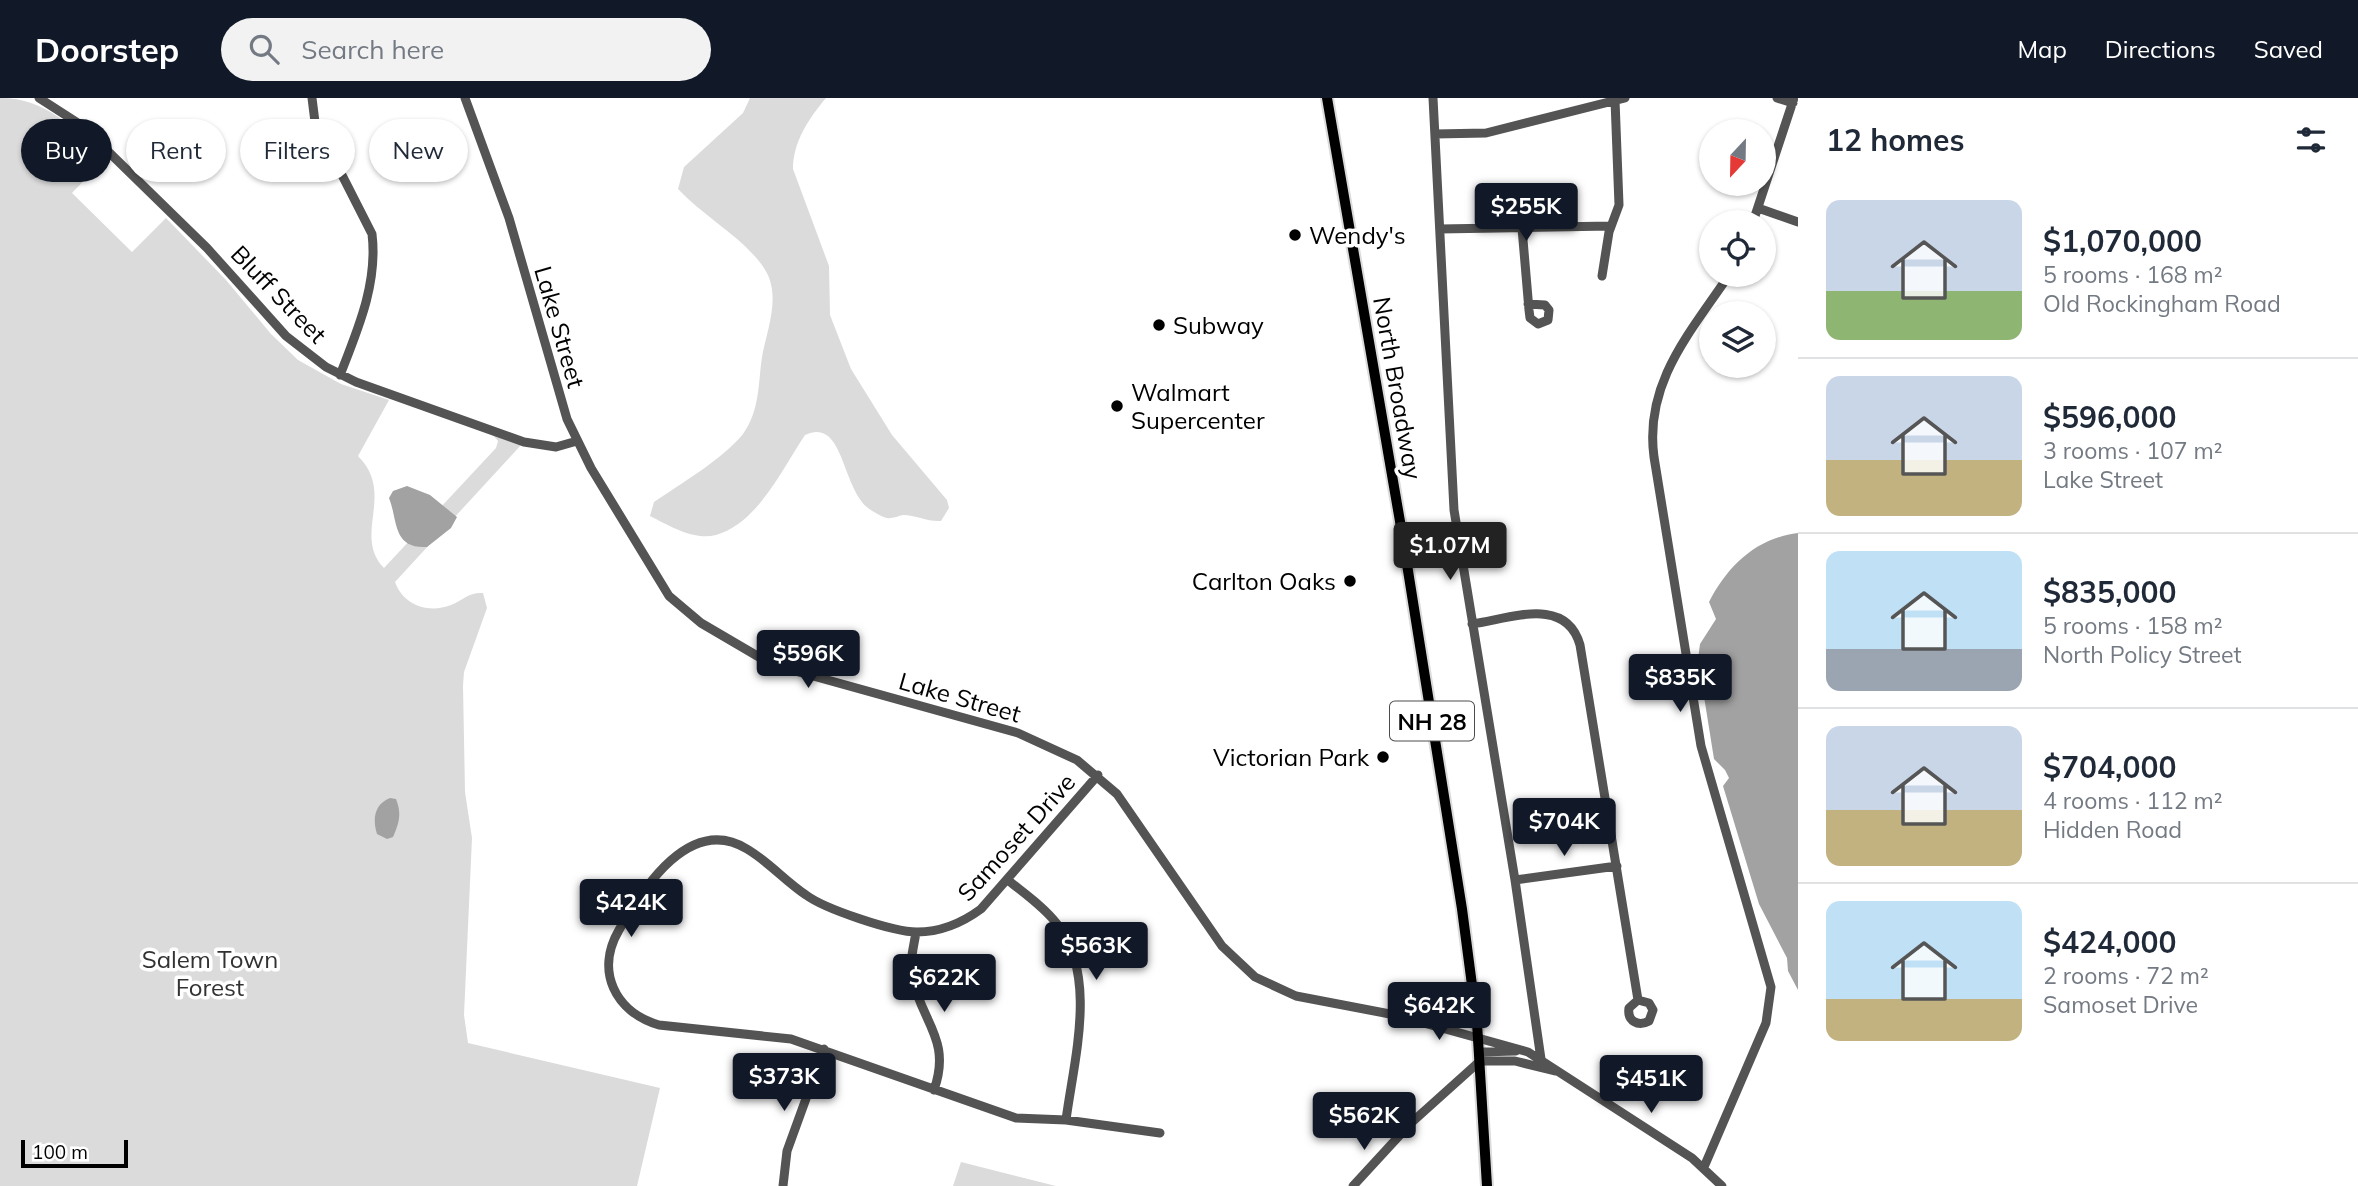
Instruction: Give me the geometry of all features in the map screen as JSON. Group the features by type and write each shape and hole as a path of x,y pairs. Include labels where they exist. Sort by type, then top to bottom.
{"main road":[{"name":"North Broadway","path":"1327,98 1419,635 1462,909 1480,1057 1487,1186"}],"street":[{"name":"Bluff Street","path":"39,98 81,125 207,248 286,336 312,358 340,374 524,442 556,447 577,441"},
{"path":"312,98 315,122 372,234 374,250 371,284 340,374"},
{"name":"Lake Street","path":"465,98 509,218 559,396 577,441 654,576 669,596 701,623 774,664 1011,731 1061,751 1098,775 1133,813 1222,946 1255,977 1296,996 1385,1013 1528,1052 1556,1072"},
{"path":"1433,98 1452,489 1541,1059"},
{"path":"1435,134 1486,133 1625,98"},
{"path":"1777,98 1793,100 1758,208 1798,222"},
{"path":"1602,276 1611,226 1619,205 1615,100"},
{"path":"1440,229 1611,226"},
{"path":"1522,228 1528,304"},
{"path":"1704,1167 1766,1023 1771,987 1701,746 1654,457 1652,418 1657,394 1673,360 1721,287"},
{"path":"1472,624 1531,614 1549,614 1563,619 1575,631 1580,645 1638,1000"},
{"name":"Samoset Drive","path":"1098,775 1009,881 967,919 952,926 916,932 819,904 746,848 722,841 705,841 689,846 658,874 619,930 607,960 613,991 623,1005 643,1020 659,1025 771,1035 824,1049 1016,1118 1066,1120 1160,1133"},
{"path":"1515,880 1617,866"},
{"path":"1009,881 1058,925 1080,974 1081,998 1066,1120"},
{"path":"916,932 913,979 937,1035 941,1056 934,1090"},
{"path":"783,1186 787,1151 824,1049"},
{"path":"1353,1186 1411,1123 1480,1057 1528,1052"},
{"path":"1480,1057 1515,1061 1556,1072 1704,1167 1722,1186"}],"green space":[{"name":"Salem Town Forest","path":"0,98 32,103 61,119 21,119 21,182 83,182 72,193 132,252 166,218 298,360 341,384 389,400 358,456 369,470 374,485 372,542 375,555 384,568 496,448 498,441 493,435 521,445 395,582 404,597 417,606 442,608 470,595 483,593 487,608 464,672 463,686 465,792 472,838 464,1015 468,1043 660,1088 637,1186 0,1186"},
{"path":"750,98 826,98 803,131 796,149 793,169 829,266 830,315 851,369 892,435 947,500 949,508 941,521 903,515 887,518 868,508 852,485 835,444 828,436 818,432 805,435 757,507 731,529 716,535 699,536 650,516 654,502 725,452 743,434 753,416 772,312 769,278 764,268 745,247 678,189 684,167 743,113"},
{"path":"961,1162 1056,1186 953,1186"}],"shaded area":[{"path":"407,486 430,495 457,517 451,528 427,547 408,543 398,532 389,498 393,491"},
{"path":"1798,533 1798,990 1788,971 1787,958 1759,904 1723,786 1729,778 1714,759 1698,659 1700,644 1716,619 1709,602 1725,576 1745,555 1757,547"},
{"path":"390,798 396,799 399,818 393,837 387,839 377,834 375,817 381,804"}],"place":[{"name":"Wendy's","path":"1295,235"},
{"name":"Subway","path":"1159,325"},
{"name":"Walmart Supercenter","path":"1117,406"},
{"name":"Carlton Oaks","path":"1350,581"},
{"name":"Victorian Park","path":"1383,757"}]}
